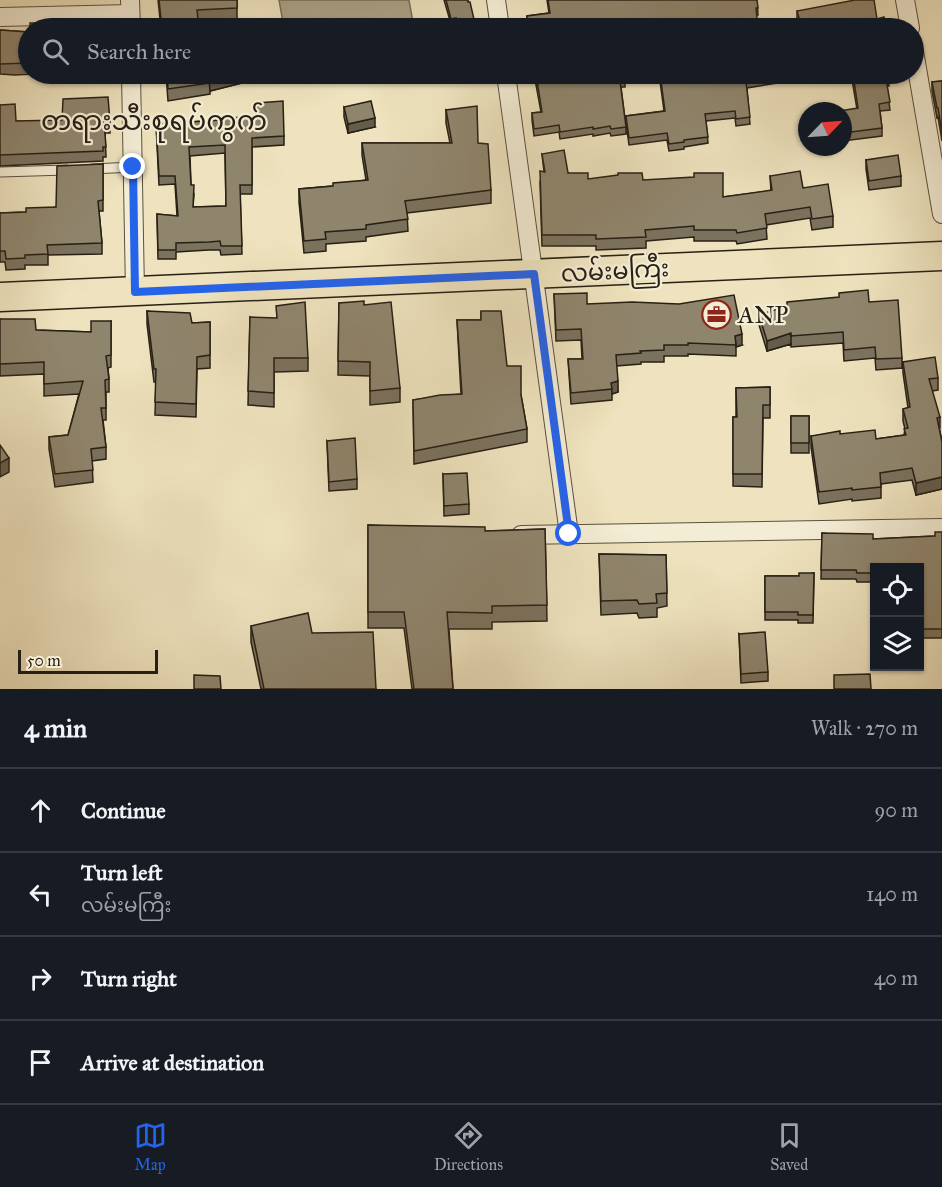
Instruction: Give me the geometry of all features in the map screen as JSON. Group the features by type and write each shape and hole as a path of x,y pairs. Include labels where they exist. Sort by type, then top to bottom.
{"main road":[{"name":"လမ်းမကြီး","path":"0,297 942,256"}],"street":[{"path":"496,0 499,18"},
{"path":"905,0 908,18"},
{"path":"0,17 130,14"},
{"path":"131,84 135,292"},
{"path":"507,84 569,534"},
{"path":"920,84 942,214"},
{"path":"514,535 942,528"}],"lane":[{"path":"0,172 133,167"}],"shaded area":[{"path":"279,0 409,0 412,18 282,18"}],"building":[{"path":"159,0 237,0 237,8 197,10 198,18 161,18"},
{"path":"446,0 468,0 470,2 474,18 451,18"},
{"path":"548,0 757,0 758,8 756,8 757,18 527,18 527,16 550,13"},
{"path":"855,0 874,0 877,18 799,18 797,11"},
{"path":"0,30 18,31 18,63 0,64"},
{"path":"942,81 942,132 932,82"},
{"path":"168,84 203,84 168,89"},
{"path":"538,84 620,84 626,127 611,129 610,126 593,129 593,127 560,132 559,125 534,129 532,113 542,112"},
{"path":"661,84 746,84 750,117 736,119 735,111 705,114 708,137 669,144 667,133 629,138 626,116 665,111"},
{"path":"854,84 887,84 890,102 879,104 882,128 852,132 852,109 858,108"},
{"path":"108,97 110,122 104,122 106,147 103,147 103,151 0,155 0,105 15,104 16,121 62,120 63,99"},
{"path":"283,101 284,136 252,138 252,185 240,185 242,246 221,246 220,241 176,243 176,250 158,250 157,214 178,216 175,176 159,176 156,124 221,120 221,117 258,118 257,103","holes":["225,145 226,206 193,207 194,185 191,185 189,147"]},
{"path":"371,101 375,118 348,124 344,107"},
{"path":"477,106 478,143 488,144 491,190 405,201 408,219 366,225 366,229 325,232 326,239 304,241 299,189 368,180 362,143 452,143 446,110"},
{"path":"564,150 568,173 588,173 588,179 618,175 618,173 642,173 643,180 694,177 694,173 723,173 723,197 772,190 770,176 800,171 803,188 828,184 833,216 812,219 810,207 765,214 767,228 737,233 736,230 694,230 694,226 645,230 646,237 596,239 596,235 542,235 540,171 545,172 542,154"},
{"path":"898,155 901,176 869,181 866,160"},
{"path":"103,164 103,200 98,201 102,243 47,245 48,254 6,259 5,251 0,251 0,213 26,212 26,208 56,207 57,166"},
{"path":"868,290 869,302 898,300 902,358 876,359 875,347 844,350 843,332 791,336 791,333 767,341 759,315 787,306 787,302 839,297 839,293"},
{"path":"587,293 587,304 632,302 679,304 734,295 742,334 735,336 736,345 688,343 688,345 664,345 664,350 616,355 618,381 611,383 612,389 571,393 568,359 583,359 581,329 556,330 554,294"},
{"path":"364,301 364,305 391,302 400,388 370,391 370,362 338,361 339,303"},
{"path":"305,302 308,358 274,358 274,393 248,391 250,317 277,318 276,306"},
{"path":"147,311 190,313 192,323 210,322 210,355 197,357 196,404 155,402 156,369 154,369"},
{"path":"481,311 501,311 507,366 521,366 521,395 527,429 414,451 413,400 462,394 457,320 481,320"},
{"path":"0,319 35,319 36,330 91,332 91,321 111,321 111,355 106,356 109,379 105,380 106,408 101,408 106,447 91,449 93,470 55,474 49,437 68,435 83,381 44,384 44,362 0,364"},
{"path":"935,357 938,378 929,379 940,417 937,418 942,442 942,477 916,483 912,468 880,473 881,487 819,492 811,436 840,431 840,434 875,430 876,439 906,435 904,429 908,428 903,409 910,407 903,362"},
{"path":"770,387 770,405 763,405 762,474 733,474 733,417 737,417 736,388"},
{"path":"791,416 809,416 809,443 791,443"},
{"path":"355,438 357,479 329,482 327,441"},
{"path":"0,445 9,458 0,463"},
{"path":"467,473 469,504 444,506 443,474"},
{"path":"368,525 485,527 485,531 545,529 547,605 492,606 492,613 447,612 453,689 414,689 404,612 368,612"},
{"path":"935,532 942,532 942,629 924,629 924,563 870,563 870,573 857,573 856,570 821,570 822,533 873,534 873,539 935,536"},
{"path":"599,554 666,555 667,593 656,594 657,603 639,604 637,600 601,601"},
{"path":"799,573 814,573 813,615 798,615 798,612 765,612 765,576 799,576"},
{"path":"308,613 312,633 373,632 376,689 264,689 251,626"},
{"path":"765,632 768,672 741,674 739,634"},
{"path":"870,674 871,689 834,689 834,675"},
{"path":"194,675 220,676 221,689 194,689"}],"place":[{"name":"ANP","path":"717,315"}],"district":[{"name":"တရားသီးစုရပ်ကွက်","path":"154,121"}],"route":[{"path":"133,167 135,292 534,274 569,534"}]}
